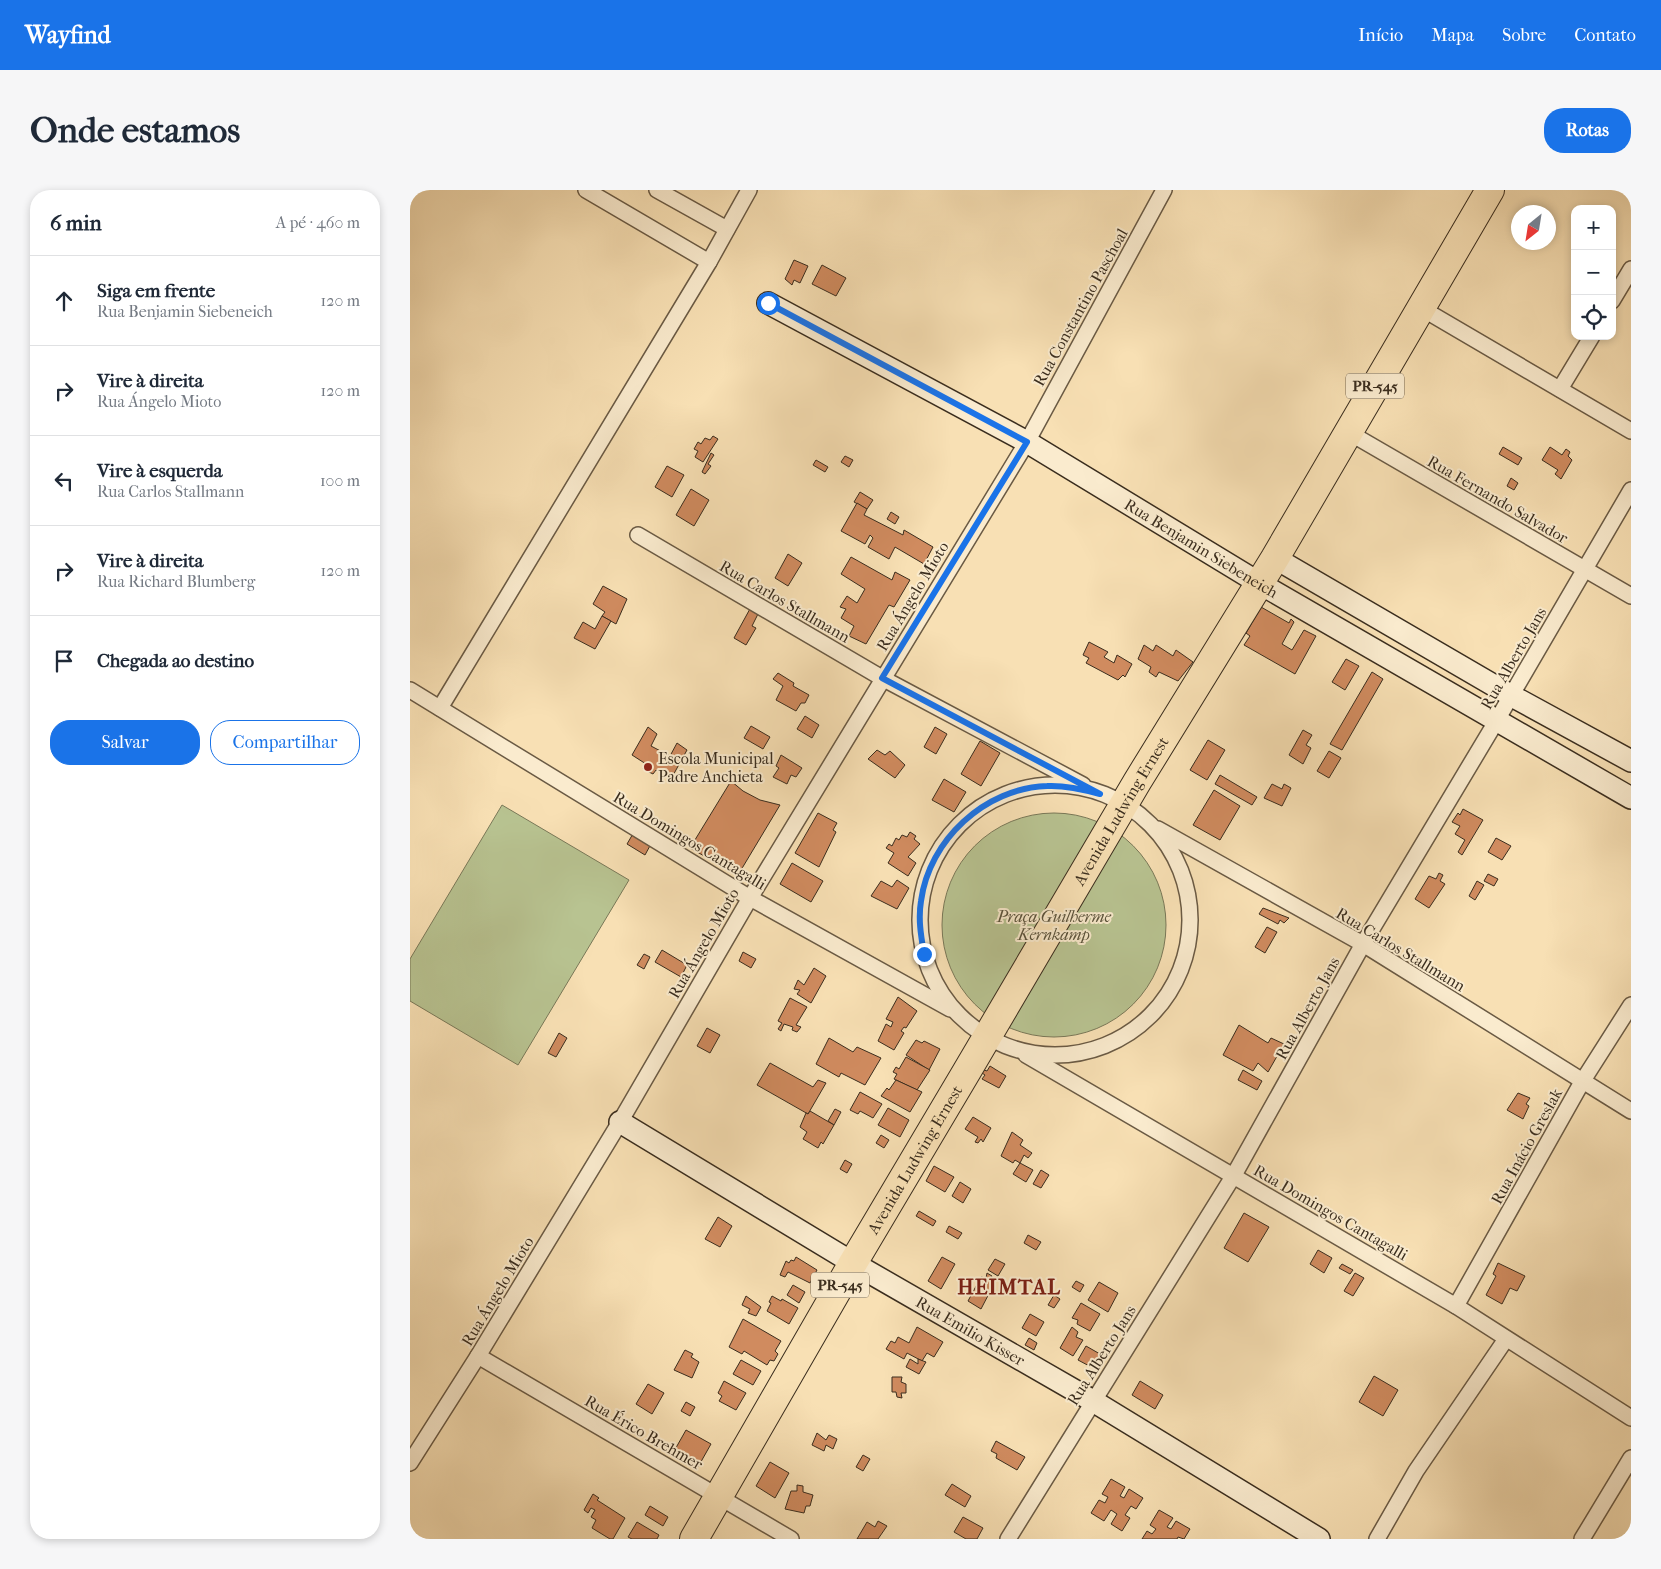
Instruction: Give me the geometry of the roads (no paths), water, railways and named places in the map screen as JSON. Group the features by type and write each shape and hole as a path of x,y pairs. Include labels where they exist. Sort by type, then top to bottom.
{"highway":[{"name":"Avenida Ludwing Ernest","path":"694,1539 853,1262 999,1039 1112,799 1275,558 1490,190"}],"street":[{"path":"586,190 709,262"},
{"path":"657,190 727,229"},
{"path":"440,708 709,262 749,190"},
{"name":"Rua Constantino Paschoal","path":"1027,442 1164,190"},
{"path":"1616,295 1631,269"},
{"name":"Rua Benjamin Siebeneich","path":"768,303 1027,442 1259,583 1631,798"},
{"path":"1421,308 1631,431"},
{"path":"1560,390 1590,340"},
{"name":"Rua Fernando Salvador","path":"1348,432 1631,596"},
{"name":"Rua Ángelo Mioto","path":"410,1463 478,1356 620,1122 750,898 1027,442"},
{"name":"Rua Alberto Jans","path":"1008,1539 1234,1175 1363,944 1512,696 1631,490"},
{"name":"Rua Carlos Stallmann","path":"638,535 882,678 1112,799"},
{"name":"Rua Benjamin Siebeneich","path":"1275,558 1512,696 1631,761"},
{"name":"Rua Domingos Cantagalli","path":"410,690 750,898 956,1013 1456,1306 1631,1418"},
{"path":"956,1013 943,997 933,980 924,954 920,930 920,901 925,882 932,862 943,843 956,828 987,803 1023,789 1045,786 1077,788 1112,799 1149,823 1164,840 1178,865 1187,893 1190,922 1188,950 1177,980 1164,1002 1146,1022 1119,1040 1090,1051 1057,1056 1033,1054 999,1039"},
{"name":"Rua Carlos Stallmann","path":"1149,823 1363,944 1631,1111"},
{"name":"Rua Inácio Greslak","path":"1456,1306 1582,1082 1631,1005"},
{"name":"Rua Emilio Kisser","path":"620,1122 853,1262 1093,1401 1319,1539"},
{"path":"1377,1539 1416,1471 1506,1339"},
{"name":"Rua Érico Brehmer","path":"478,1356 791,1539"},
{"path":"1582,1539 1631,1458"}],"place":[{"name":"Escola Municipal Padre Anchieta","path":"648,767"}],"district":[{"name":"HEIMTAL","path":"1009,1287"}],"park label":[{"name":"Praça Guilherme Kernkamp","path":"1054,925"}]}
